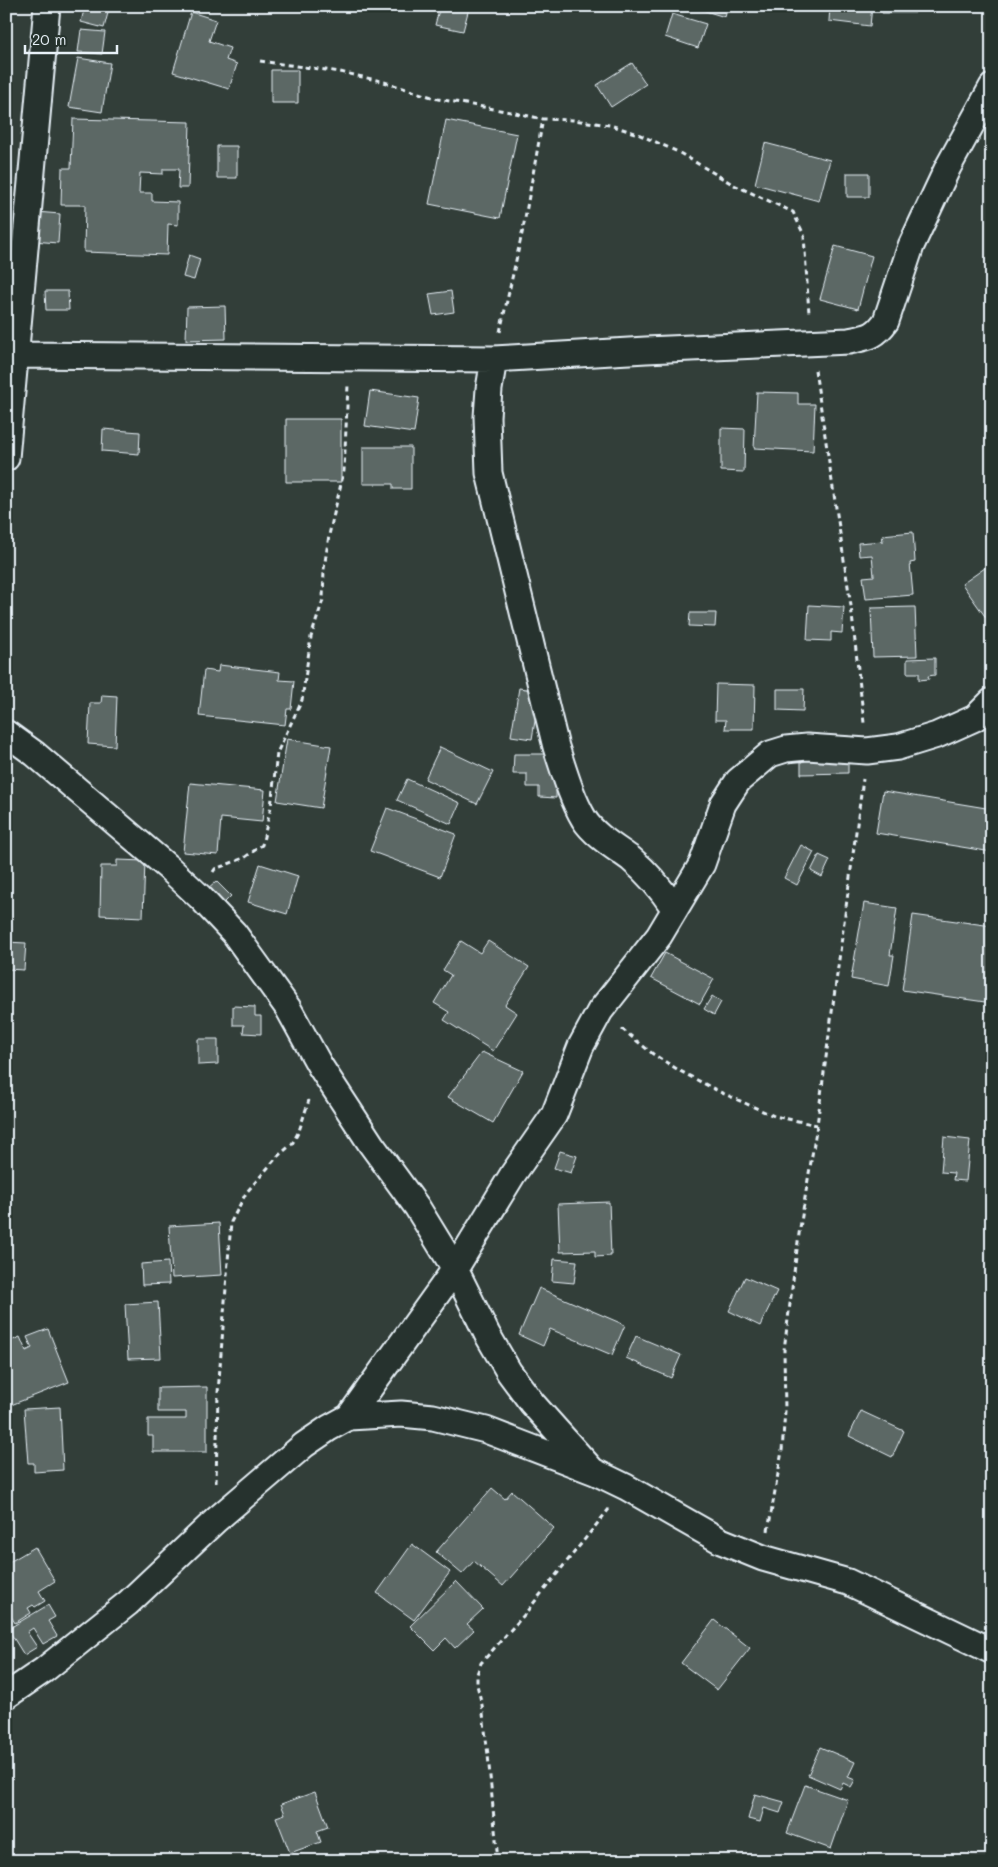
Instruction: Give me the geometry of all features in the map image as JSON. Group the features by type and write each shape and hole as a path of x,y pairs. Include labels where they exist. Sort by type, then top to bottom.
{"street":[{"path":"6,458 47,6"},
{"path":"16,355 494,359 849,341 871,337 879,331 886,321 910,246 948,167 992,87"},
{"path":"494,359 487,417 490,473 556,747 570,788 585,820 608,842 632,860 652,880 674,908"},
{"path":"349,1417 455,1269 514,1174 554,1115 581,1046 600,1011 659,936 702,864 724,804 738,781 770,754 786,749 807,747 867,751 898,747 937,735 975,718 992,702"},
{"path":"6,733 35,754 170,869 200,896 234,933 288,1008 320,1066 371,1144 417,1207 455,1269 487,1334 509,1372 532,1403 595,1472"},
{"path":"6,1696 44,1670 128,1603 216,1520 304,1445 349,1417 401,1414 433,1417 486,1430 595,1472 626,1487 722,1541 763,1558 848,1582 992,1651"}],"path":[{"path":"260,61 340,72 381,81 438,99 543,119 573,120 610,125 638,134 678,152 734,185 793,212 804,235 810,343 851,606 867,751 817,1125 799,1234 784,1350 785,1410 782,1451 763,1558"},
{"path":"494,359 523,229 543,119"},
{"path":"200,896 214,870 254,853 262,845 271,807 277,753 302,700 311,637 323,600 324,569 329,536 344,471 349,359"},
{"path":"600,1011 680,1072 774,1116 817,1125"},
{"path":"216,1520 216,1420 231,1222 246,1193 278,1156 292,1144 299,1131 320,1066"},
{"path":"498,1861 483,1713 477,1685 477,1674 481,1663 524,1615 626,1487"}],"building":[{"path":"85,6 98,6 109,9 104,28 81,22"},
{"path":"440,6 469,8 463,31 435,25"},
{"path":"689,6 728,6 725,17"},
{"path":"830,6 872,6 870,26 829,21"},
{"path":"882,6 915,6 915,13 882,13"},
{"path":"191,12 216,20 209,41 230,48 226,60 237,64 229,89 173,72"},
{"path":"672,14 706,24 698,48 665,37"},
{"path":"81,30 105,32 102,54 78,52"},
{"path":"78,58 110,63 102,112 69,107"},
{"path":"632,63 646,84 611,107 597,85"},
{"path":"271,70 298,70 298,103 271,103"},
{"path":"73,119 190,122 188,188 178,188 179,169 163,169 163,174 140,173 139,193 152,193 152,201 178,202 178,225 168,224 167,255 84,252 85,205 61,205 62,168 71,168"},
{"path":"446,120 517,134 500,218 429,204"},
{"path":"765,143 830,160 819,201 755,184"},
{"path":"217,146 237,146 237,178 217,178"},
{"path":"847,173 869,173 869,197 847,197"},
{"path":"36,212 60,214 58,243 33,241"},
{"path":"835,246 872,256 858,309 820,299"},
{"path":"189,255 200,259 194,280 183,277"},
{"path":"45,291 68,291 69,310 46,310"},
{"path":"451,291 454,312 433,315 429,294"},
{"path":"225,306 226,339 186,340 187,307"},
{"path":"370,391 419,398 414,433 365,426"},
{"path":"757,392 798,393 798,404 815,404 813,451 754,448"},
{"path":"286,419 341,419 341,482 286,482"},
{"path":"721,428 745,429 744,472 721,471"},
{"path":"103,429 140,432 139,454 102,451"},
{"path":"363,447 411,447 411,489 393,489 393,484 363,484"},
{"path":"913,532 915,562 910,563 913,595 866,599 863,577 874,576 872,555 859,556 858,543 883,541 882,535"},
{"path":"992,563 992,616 987,619 962,584"},
{"path":"809,605 844,607 842,633 831,632 831,641 807,640"},
{"path":"915,607 917,656 873,657 871,608"},
{"path":"690,613 716,613 715,627 689,626"},
{"path":"935,658 935,675 928,676 929,679 919,680 919,673 907,673 907,659"},
{"path":"219,665 280,672 279,680 294,681 291,709 287,709 285,725 199,716 204,670 218,672"},
{"path":"716,684 755,685 754,729 725,729 726,720 715,720"},
{"path":"519,688 540,691 532,739 511,736"},
{"path":"777,689 804,689 803,711 777,710"},
{"path":"102,695 117,696 115,746 88,744 90,703 101,703"},
{"path":"287,739 331,746 321,808 277,801"},
{"path":"440,747 493,772 477,804 425,779"},
{"path":"514,754 557,754 556,798 539,797 539,787 527,787 527,774 513,774"},
{"path":"848,754 848,773 801,774 801,755"},
{"path":"407,779 460,803 451,824 397,800"},
{"path":"190,783 265,790 262,822 221,818 218,855 183,852"},
{"path":"883,791 992,809 992,852 876,833"},
{"path":"387,808 456,834 440,877 370,851"},
{"path":"801,845 814,852 797,885 784,878"},
{"path":"819,855 830,860 822,877 811,871"},
{"path":"117,860 145,861 143,917 100,915 101,866 117,866"},
{"path":"260,864 298,876 287,914 248,902"},
{"path":"216,881 231,896 221,906 206,890"},
{"path":"864,903 897,908 890,955 894,955 889,986 851,979"},
{"path":"913,915 992,926 992,1003 902,990"},
{"path":"461,941 480,953 488,941 529,967 505,1005 517,1013 493,1051 444,1020 449,1012 434,1003 451,975 443,970"},
{"path":"6,942 26,943 24,970 6,969"},
{"path":"665,953 714,979 700,1004 651,978"},
{"path":"712,996 721,1002 714,1015 704,1009"},
{"path":"233,1006 255,1007 255,1016 261,1016 261,1034 243,1033 244,1025 233,1025"},
{"path":"198,1039 218,1039 218,1064 198,1065"},
{"path":"482,1052 523,1071 493,1123 448,1097"},
{"path":"944,1137 970,1140 966,1181 953,1180 954,1173 941,1172"},
{"path":"560,1151 577,1156 571,1173 554,1168"},
{"path":"609,1202 611,1256 595,1257 595,1251 560,1252 558,1204"},
{"path":"219,1223 222,1275 172,1278 169,1226"},
{"path":"554,1259 577,1261 574,1283 552,1281"},
{"path":"168,1262 169,1284 142,1285 141,1264"},
{"path":"745,1277 777,1291 760,1326 729,1311"},
{"path":"539,1288 625,1325 612,1355 550,1329 543,1346 519,1335"},
{"path":"158,1302 161,1358 128,1359 125,1304"},
{"path":"48,1329 69,1382 6,1407 6,1343 20,1337 26,1351 32,1348 27,1337"},
{"path":"636,1336 681,1355 671,1378 626,1358"},
{"path":"207,1387 207,1452 153,1452 153,1436 148,1436 148,1419 186,1419 186,1412 158,1412 158,1388"},
{"path":"60,1407 63,1470 34,1472 34,1463 28,1463 24,1409"},
{"path":"861,1411 904,1431 892,1457 849,1436"},
{"path":"492,1488 505,1499 512,1491 554,1528 503,1586 474,1561 462,1574 436,1552"},
{"path":"412,1544 450,1572 414,1620 377,1593"},
{"path":"35,1547 55,1581 39,1591 45,1601 35,1607 33,1605 28,1608 31,1613 15,1623 6,1608 6,1564"},
{"path":"456,1581 483,1609 467,1624 474,1630 455,1648 446,1638 434,1650 410,1626"},
{"path":"48,1605 55,1617 48,1621 57,1636 43,1644 33,1628 27,1632 37,1647 24,1655 8,1629"},
{"path":"714,1620 750,1648 717,1690 681,1663"},
{"path":"820,1747 855,1762 848,1777 855,1780 851,1787 843,1783 840,1789 808,1775"},
{"path":"805,1785 848,1800 831,1849 787,1833"},
{"path":"315,1792 328,1827 317,1831 321,1842 290,1853 276,1817 285,1814 281,1804"},
{"path":"755,1794 784,1802 780,1813 764,1808 760,1822 748,1819"}]}
